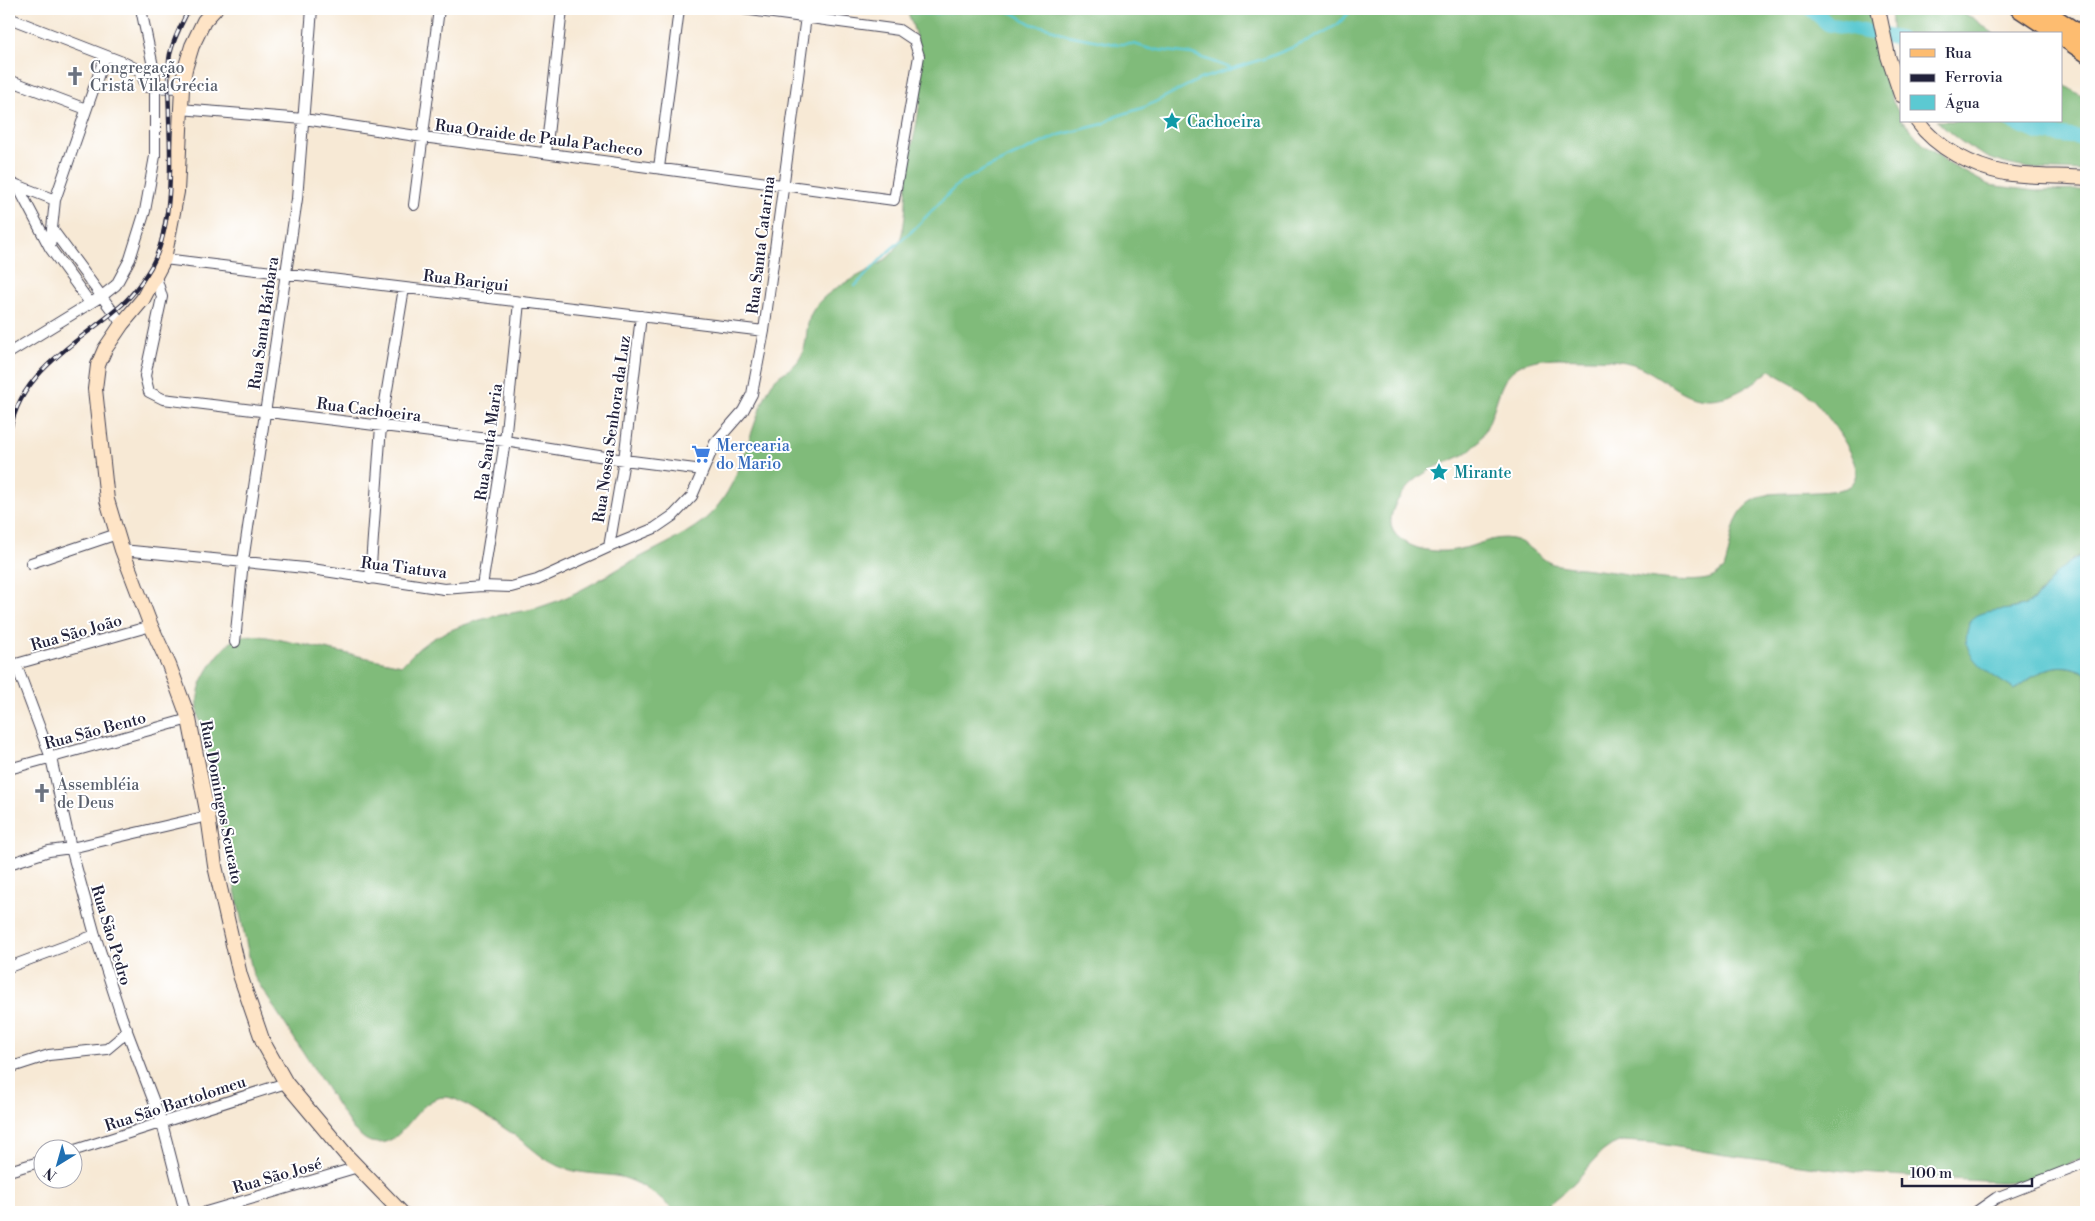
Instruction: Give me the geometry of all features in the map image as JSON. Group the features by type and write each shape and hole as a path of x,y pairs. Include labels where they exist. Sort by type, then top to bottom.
{"main road":[{"name":"Rua Domingos Scucato","path":"215,9 204,21 192,46 182,88 177,192 171,232 164,259 143,298 122,324 98,365 95,389 107,500 122,550 151,626 169,665 189,720 208,816 214,866 240,976 263,1042 286,1083 358,1167 400,1212"},
{"path":"2018,9 2053,32"},
{"path":"2043,9 2086,37"},
{"path":"1879,13 1888,56 1900,92"},
{"path":"2062,38 2086,54"},
{"path":"1917,122 1940,145 1971,162 2005,173 2086,178"}],"street":[{"path":"9,353 102,296 116,285 130,259 145,210 154,156 153,61 142,9"},
{"name":"Rua Santa Bárbara","path":"236,642 243,562 297,199 312,9"},
{"path":"414,205 439,9"},
{"path":"546,153 562,9"},
{"path":"660,168 679,9"},
{"path":"743,9 806,13"},
{"name":"Rua Oraide de Paula Pacheco","path":"180,108 304,119 423,137 894,200 919,56 914,40 900,30 806,13"},
{"name":"Rua Santa Catarina","path":"703,470 715,443 742,412 752,394 764,331 806,13"},
{"path":"9,18 137,69 146,86 154,88 182,88"},
{"path":"50,248 55,200 105,56"},
{"path":"9,80 86,109"},
{"path":"13,184 55,200"},
{"path":"13,184 50,248 90,304"},
{"path":"52,229 122,324"},
{"name":"Rua Barigui","path":"164,259 764,331"},
{"name":"Rua Cachoeira","path":"156,277 162,297 146,376 149,392 164,399 264,413 505,440 624,460 703,470"},
{"path":"370,579 381,426 404,288"},
{"name":"Rua Santa Maria","path":"482,586 505,440 519,302"},
{"name":"Rua Nossa Senhora da Luz","path":"609,547 624,460 642,316"},
{"name":"Rua Tiatuva","path":"122,550 305,568 444,589 482,586 511,587 537,580 655,528 674,515 692,496 703,470"},
{"path":"32,563 117,534"},
{"name":"Rua São João","path":"13,665 151,626"},
{"name":"Rua São Pedro","path":"13,665 51,758 71,848 95,935 162,1124 185,1212"},
{"name":"Rua São Bento","path":"9,769 189,720"},
{"path":"9,864 49,851 71,848 208,816"},
{"path":"9,967 95,935"},
{"path":"9,1068 49,1055 107,1049 127,1029"},
{"name":"Rua São Bartolomeu","path":"82,1149 286,1083"},
{"path":"1976,1212 1996,1198 2086,1163"},
{"path":"9,1171 32,1164"},
{"name":"Rua São José","path":"206,1212 358,1167"}],"green space":[{"path":"906,9 1868,9 1893,102 1900,115 1900,122 1904,122 1923,144 1951,165 1989,185 2035,191 2086,190 2086,553 2073,559 2031,602 2006,610 2015,690 2032,677 2048,669 2066,667 2086,673 2086,1156 2043,1175 2009,1182 1997,1182 1860,1173 1725,1155 1654,1143 1623,1141 1612,1145 1602,1152 1573,1184 1539,1212 676,1212 648,1190 632,1181 615,1176 572,1171 554,1164 490,1119 462,1102 446,1097 435,1099 426,1105 393,1139 383,1143 368,1141 353,1129 253,975 198,714 198,694 204,677 227,645 240,637 246,636 267,637 402,665 423,645 441,634 479,620 534,609 568,597 676,538 703,521 728,492 771,385 800,359 805,347 808,322 812,312 831,291 883,261 893,253 899,243 904,225 908,169 918,117 921,89 919,53 914,30","holes":["1560,358 1607,360 1633,364 1680,391 1704,399 1728,396 1750,385 1770,370 1803,390 1827,415 1854,460 1857,469 1856,478 1850,486 1844,489 1824,492 1770,494 1756,499 1746,506 1735,523 1724,569 1711,578 1700,580 1672,580 1553,564 1524,544 1505,538 1486,541 1466,548 1439,551 1418,548 1398,537 1391,525 1393,510 1398,500 1419,477 1465,454 1475,446 1488,425 1503,383 1510,373 1521,365 1537,360"]},
{"path":"1891,9 1954,9 1973,18 1991,32 1900,32 1900,65 1893,42"},
{"path":"2062,84 2086,99 2086,171 2042,169 2006,164 1989,158 1955,137 1938,122 2062,122"}],"water":[{"path":"2086,553 2086,673 2066,667 2048,669 2032,677 2015,690 1988,672 1973,658 1968,649 1966,639 1970,623 1978,615 1986,612 2017,608 2029,603 2037,597 2061,569"}],"waterway":[{"path":"886,9 926,14 990,9"},
{"path":"997,9 1013,13 1031,24 1046,27 1067,35 1115,44 1134,44 1150,49 1192,54 1230,68"},
{"path":"855,286 959,183 1059,135 1103,124 1114,117 1145,107 1200,79 1269,57 1308,41 1337,25 1353,9"},
{"path":"1811,9 1828,24 1900,39"},
{"path":"2012,122 2039,133 2086,138"}],"railway":[{"path":"9,440 13,417 22,397 34,380 65,349 128,299 148,273 158,251 167,214 169,194 168,70 170,54 178,30 189,9"}],"place":[{"name":"Congregação Cristã Vila Grécia","path":"75,76"},
{"name":"Cachoeira","path":"1172,121"},
{"name":"Mercearia do Mario","path":"701,454"},
{"name":"Mirante","path":"1439,472"},
{"name":"Assembléia de Deus","path":"42,793"}]}
